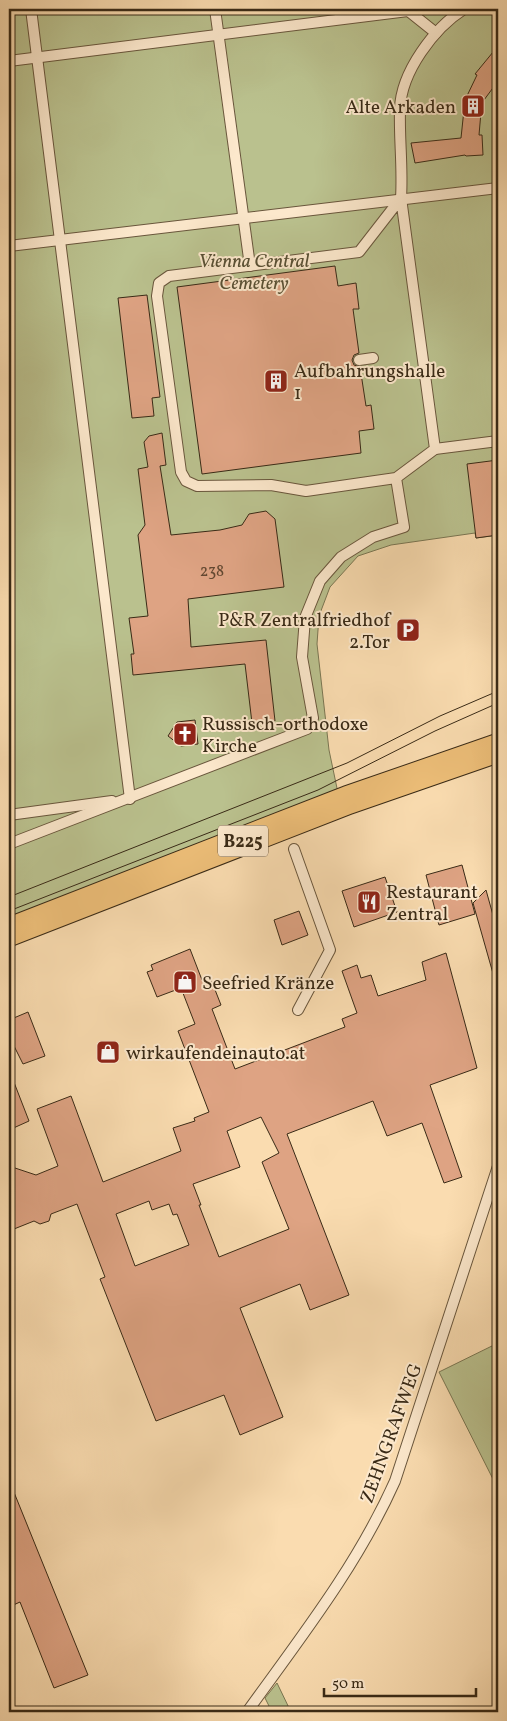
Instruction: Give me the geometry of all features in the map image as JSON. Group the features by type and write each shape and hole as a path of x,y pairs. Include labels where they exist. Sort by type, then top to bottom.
{"main road":[{"name":"B225","path":"9,932 348,800 498,748"}],"lane":[{"path":"31,9 130,799"},
{"path":"215,9 250,266"},
{"path":"9,61 407,9 436,33"},
{"path":"435,449 401,198 403,173 400,107 406,82 420,52 436,33 464,9"},
{"path":"9,246 498,188"},
{"path":"401,198 359,252 168,276 159,283 157,296 181,472 186,481 197,486 271,485 306,491 396,478 435,449 498,441"},
{"path":"359,360 373,358"},
{"path":"9,844 130,799 307,729 313,718 302,657 306,618 320,581 340,557 373,537 404,527 396,478"},
{"path":"9,815 130,799"},
{"path":"294,849 330,950 298,1010"},
{"name":"ZEHNGRAFWEG","path":"247,1712 351,1566 380,1514 395,1481 498,1166"}],"green space":[{"name":"Vienna Central Cemetery","path":"9,9 498,9 498,535 476,538 475,533 391,545 358,556 330,587 319,616 317,644 329,750 338,793 9,921"},
{"path":"498,1343 498,1489 439,1372"},
{"path":"277,1683 291,1712 272,1712 265,1698"}],"building":[{"name":"Alte Arkaden","path":"498,46 498,81 484,100 481,112 479,135 482,135 483,155 465,155 415,163 411,143 461,138 465,100 477,75 475,74"},
{"name":"Aufbahrungshalle 1","path":"335,266 338,286 356,283 359,309 353,309 359,353 354,355 352,360 354,365 360,367 366,406 371,405 374,429 359,431 361,453 202,474 177,287"},
{"path":"147,295 160,397 152,398 154,416 132,418 118,298"},
{"path":"162,433 166,465 160,466 171,535 220,530 242,525 249,514 266,511 275,519 284,587 188,599 191,647 266,640 275,721 252,723 245,664 133,675 131,654 134,654 129,618 148,616 138,535 145,525 138,469 148,467 144,442 149,436"},
{"path":"498,460 498,535 476,538 467,464"},
{"name":"Russisch-orthodoxe Kirche","path":"195,720 198,744 181,746 168,736 177,722"},
{"path":"462,865 475,914 439,925 426,875"},
{"name":"Restaurant Zentral","path":"385,877 397,912 354,927 342,891"},
{"path":"486,890 498,933 498,976 494,977 473,903"},
{"path":"299,911 308,935 282,945 274,920"},
{"path":"190,949 202,980 210,977 221,1005 212,1009 235,1069 345,1027 342,1019 357,1013 342,971 357,965 361,978 371,975 378,996 426,980 422,962 446,953 477,1068 430,1085 462,1177 444,1183 422,1123 387,1136 373,1101 287,1134 349,1295 310,1310 300,1284 240,1308 283,1417 240,1435 224,1395 156,1421 100,1279 105,1277 77,1204 51,1214 49,1221 40,1224 34,1221 9,1231 9,1166 36,1175 58,1166 37,1109 71,1096 103,1182 181,1151 173,1128 195,1121 194,1118 209,1112 178,1031 195,1024 181,988 157,997 147,972 153,970 151,965","holes":["261,1117 279,1153 262,1162 289,1229 219,1257 193,1184 240,1167 227,1131","149,1201 152,1210 169,1204 173,1215 177,1214 189,1245 135,1266 116,1214"]},
{"path":"28,1012 45,1056 23,1064 9,1036 9,1020"},
{"path":"9,1073 29,1121 9,1130"},
{"path":"9,1480 88,1675 54,1688 20,1602 9,1607"}],"tram line":[{"path":"9,897 347,763 440,716 498,691"},
{"path":"9,911 318,790 435,731 498,703"}],"place":[{"name":"Alte Arkaden","path":"473,106"},
{"name":"Aufbahrungshalle 1","path":"276,381"},
{"name":"P&R Zentralfriedhof 2.Tor","path":"408,630"},
{"name":"Russisch-orthodoxe Kirche","path":"185,734"},
{"name":"Restaurant Zentral","path":"369,902"},
{"name":"Seefried Kränze","path":"185,982"},
{"name":"wirkaufendeinauto.at","path":"108,1052"}]}
